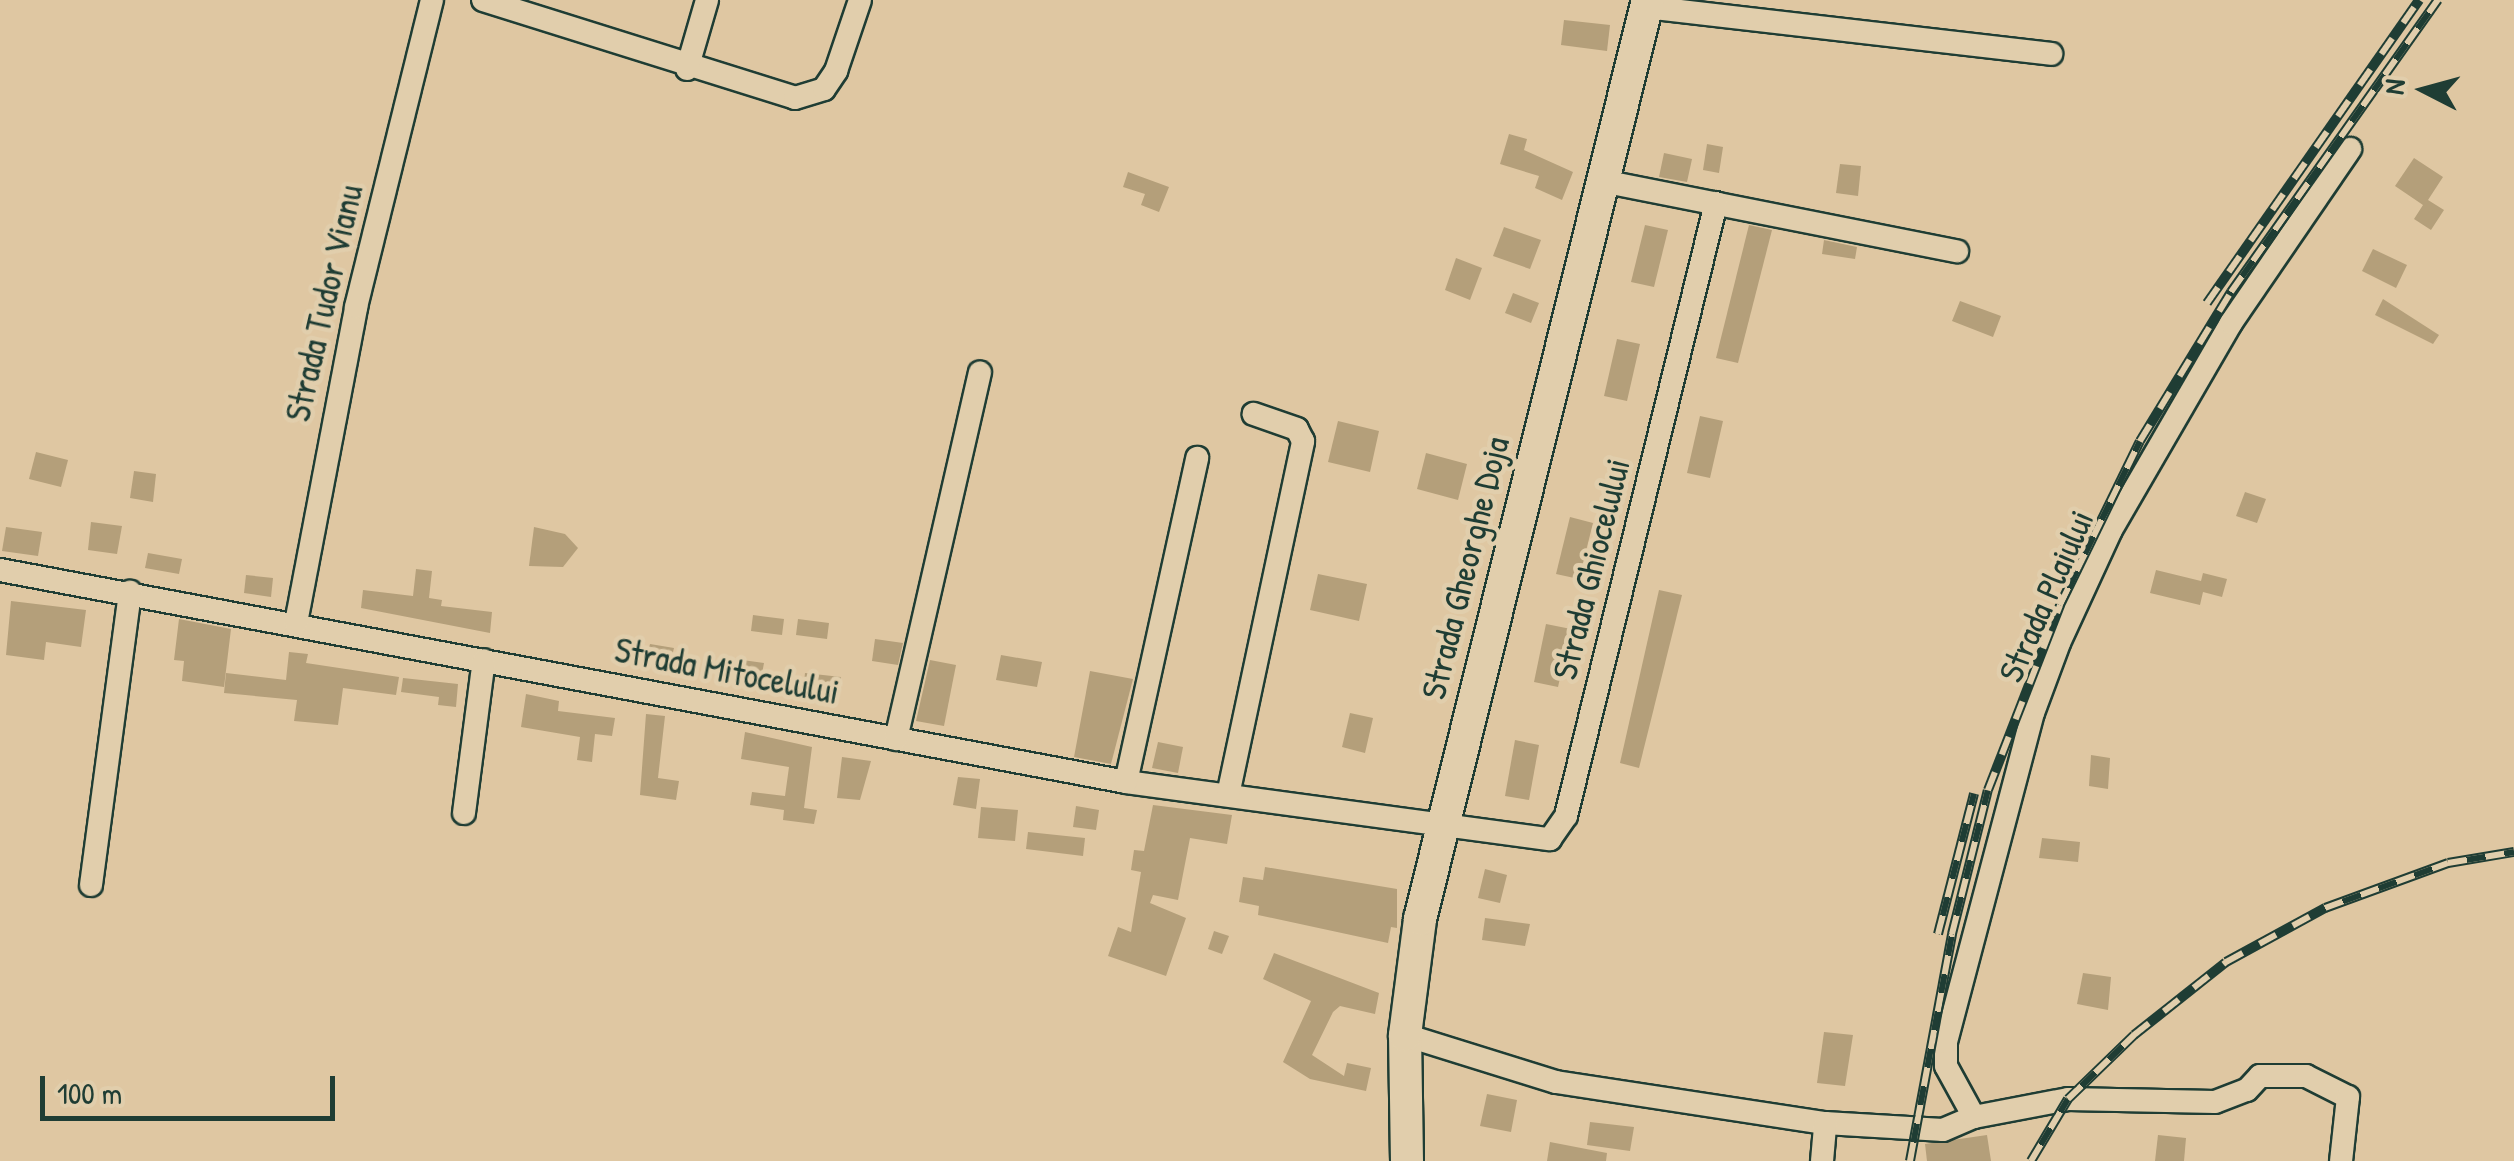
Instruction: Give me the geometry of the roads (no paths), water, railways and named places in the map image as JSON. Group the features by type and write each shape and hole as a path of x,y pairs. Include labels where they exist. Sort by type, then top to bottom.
{"main road":[{"name":"Strada Gheorghe Doja","path":"1407,1161 1408,979 1647,3"}],"street":[{"name":"Strada Tudor Vianu","path":"296,623 356,307 432,0"},
{"path":"483,0 687,69 795,98 824,89 836,71 860,0"},
{"path":"687,69 706,0"},
{"path":"1647,3 2051,54"},
{"name":"Strada Plaiului","path":"1974,1117 1946,1066 1946,1042 2033,713 2059,643 2111,530 2221,340 2350,149"},
{"path":"1602,181 1958,251"},
{"name":"Strada Ghiocelului","path":"1444,820 1540,841 1562,826 1716,203"},
{"path":"896,738 980,372"},
{"path":"1228,795 1302,441 1296,429 1254,414"},
{"path":"1126,782 1196,458"},
{"name":"Strada Mitocelului","path":"0,570 1126,782 1444,820"},
{"path":"91,885 130,592"},
{"path":"464,813 484,660"},
{"path":"1405,1035 1556,1082 1825,1123 1944,1130 1974,1117 2068,1099 2215,1102 2247,1090 2260,1076 2306,1076 2345,1091 2341,1161"},
{"path":"1822,1161 1825,1123"}],"railway":[{"path":"2207,303 2419,0"},
{"path":"1910,1161 1952,934 1988,790 2060,605 2140,441 2231,292 2438,0"},
{"path":"1938,934 1974,794"},
{"path":"2031,1161 2068,1099 2134,1035 2226,962 2325,908 2448,863 2514,852"}]}
